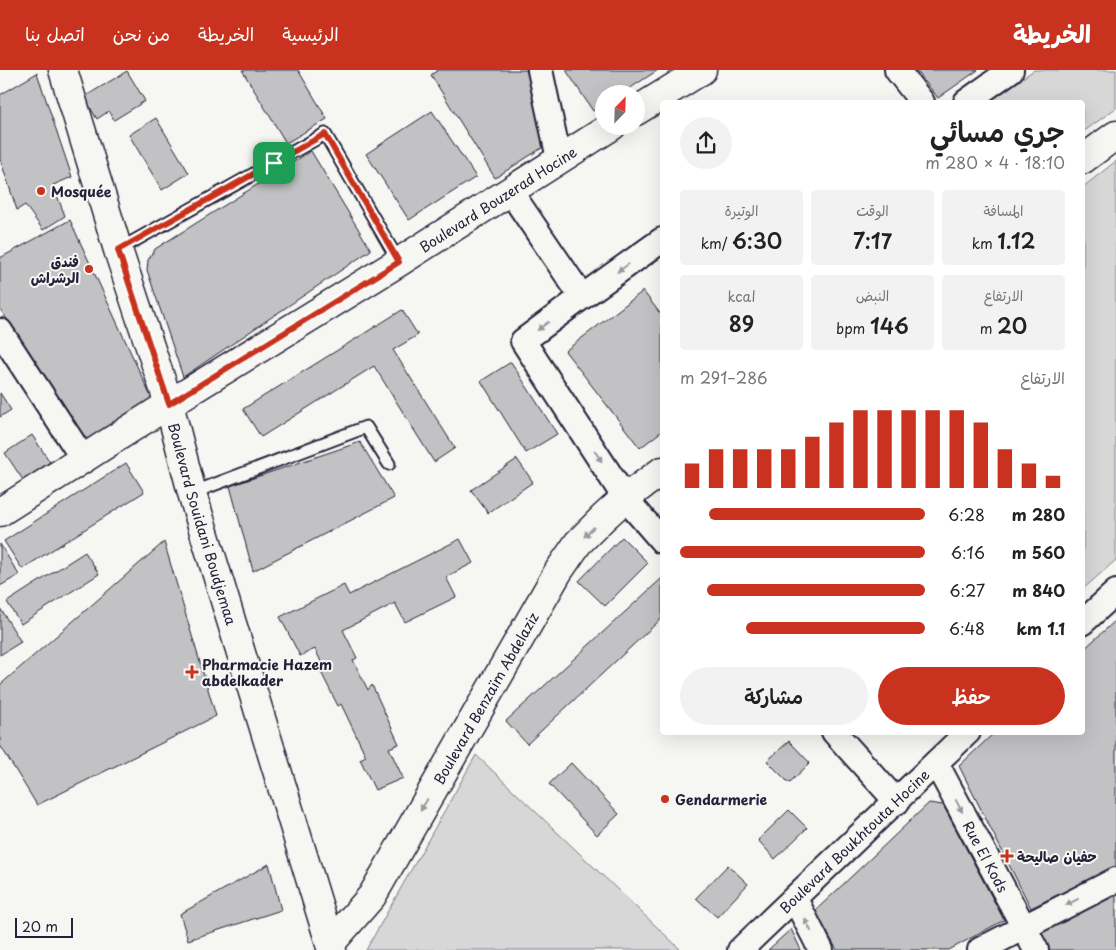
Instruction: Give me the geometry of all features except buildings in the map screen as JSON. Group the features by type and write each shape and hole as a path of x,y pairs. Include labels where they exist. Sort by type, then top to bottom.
{"main road":[{"name":"Boulevard Souidani Boudjemaa","path":"63,70 118,250 169,404 192,493 331,947"},
{"path":"645,105 702,70"},
{"name":"Boulevard Bouzerad Hocine","path":"0,512 598,135"},
{"path":"1085,158 1116,135"},
{"name":"Boulevard Benzaïm Abdelaziz","path":"331,947 372,896 558,572 578,543 625,498 660,472"}],"street":[{"path":"540,70 559,159"},
{"path":"897,70 920,100"},
{"path":"969,100 1011,70"},
{"path":"510,191 582,297"},
{"path":"660,241 523,341 625,498 660,539"},
{"path":"0,331 84,460"},
{"path":"1085,621 1116,592"},
{"path":"837,735 896,802"},
{"name":"Boulevard Boukhtouta Hocine","path":"740,950 965,735"},
{"name":"Rue El Kods","path":"936,763 1036,950"},
{"path":"980,950 1116,880"},
{"path":"795,899 821,950"}],"lane":[{"path":"118,250 325,134 399,262"},
{"path":"192,493 366,427 390,464"}],"shaded area":[{"path":"1034,70 1116,70 1116,108 1085,131 1085,100 992,100"},
{"path":"1116,161 1116,560 1085,587 1085,185"},
{"path":"476,755 681,950 366,950"}],"place":[{"name":"Mosquée","path":"41,191"},
{"name":"فندق الرشراش","path":"89,269"},
{"name":"Pharmacie Hazem abdelkader","path":"192,672"},
{"name":"Gendarmerie","path":"665,799"},
{"name":"حفيان صاليحة","path":"1007,856"}],"route":[{"path":"325,134 399,262 169,404 118,250 274,163 325,134"}]}
